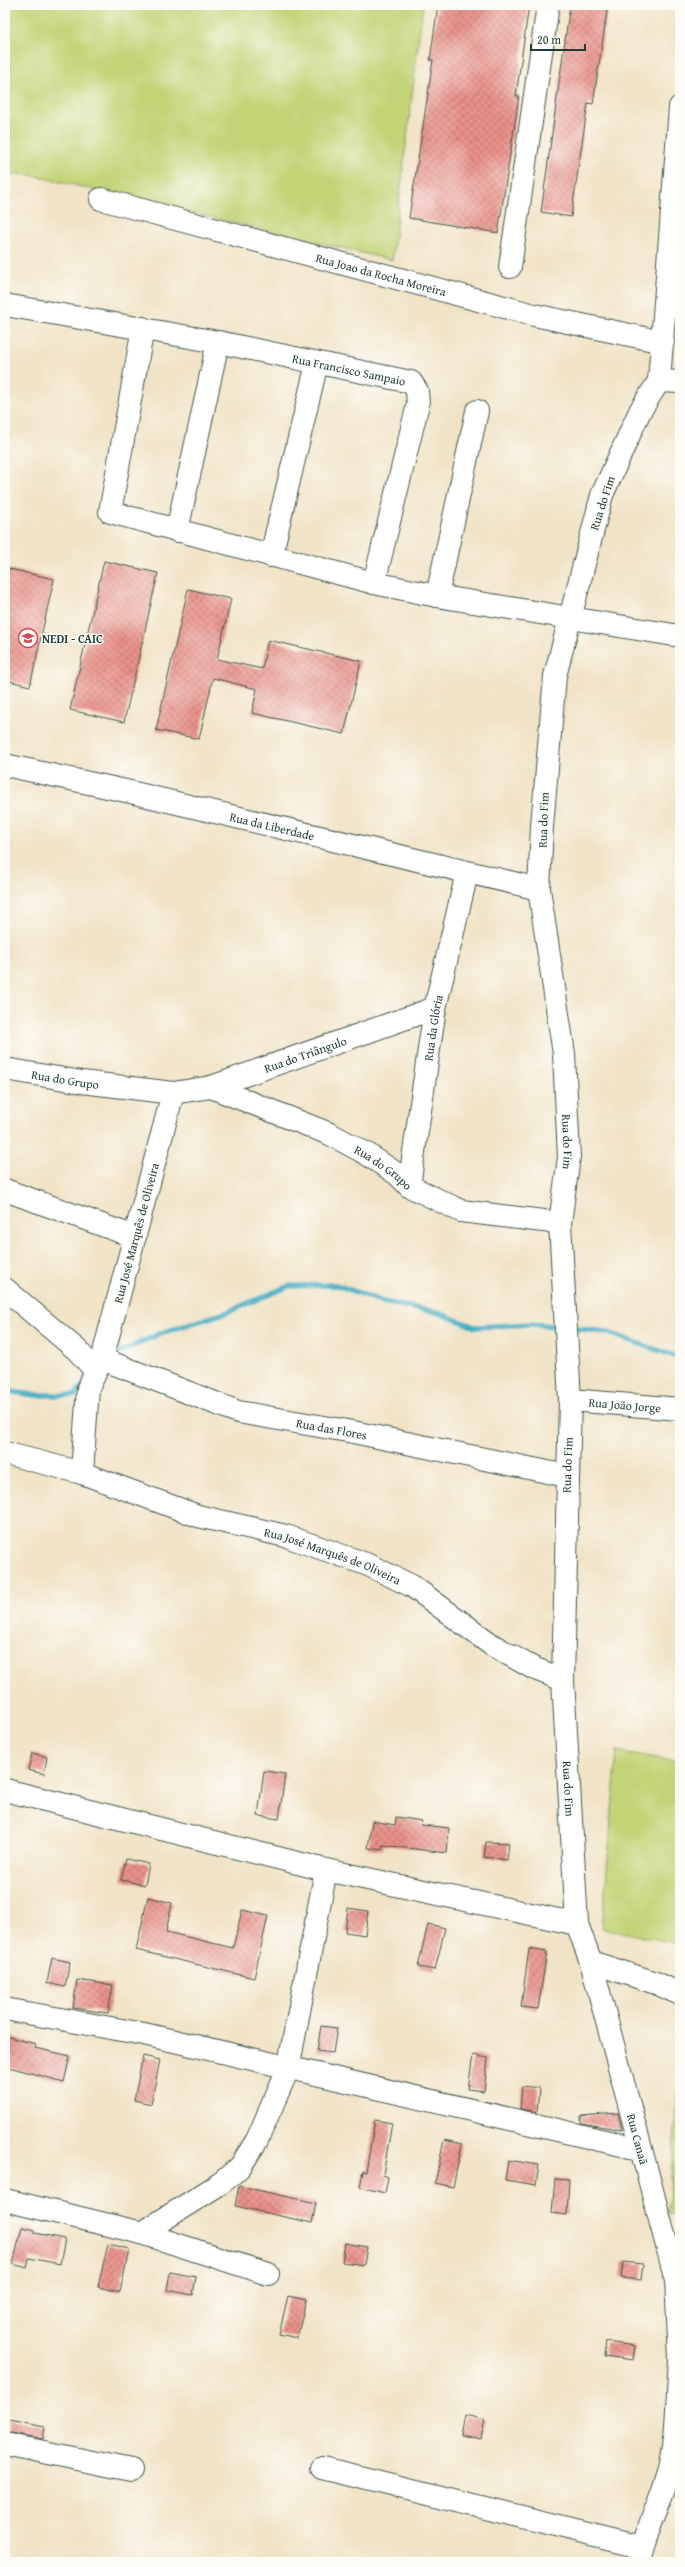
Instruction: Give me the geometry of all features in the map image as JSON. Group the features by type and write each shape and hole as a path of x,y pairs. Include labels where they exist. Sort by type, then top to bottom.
{"street":[{"path":"510,267 548,5"},
{"path":"670,381 663,342 675,241 680,108"},
{"name":"Rua Joao da Rocha Moreira","path":"101,200 534,315 663,342"},
{"name":"Rua Francisco Sampaio","path":"5,305 218,342 411,382 417,391 418,404 374,583"},
{"path":"143,328 110,512 374,583 437,596 680,636"},
{"path":"177,531 218,342"},
{"path":"271,556 317,363"},
{"name":"Rua do Fim","path":"577,1924 563,1680 570,1400 568,1348 563,1313 560,1222 569,1157 564,1054 539,889 545,774 555,676 602,495 640,411 670,381"},
{"path":"437,596 477,411"},
{"name":"Rua da Liberdade","path":"5,765 126,791 539,889"},
{"name":"Rua da Glória","path":"409,1186 435,1008 467,873"},
{"name":"Rua do Triângulo","path":"173,1093 212,1088 435,1008"},
{"name":"Rua do Grupo","path":"5,1069 82,1082 173,1093"},
{"name":"Rua do Grupo","path":"212,1088 330,1134 367,1154 397,1174 409,1186 461,1211 560,1222"},
{"name":"Rua José Marquês de Oliveira","path":"82,1473 88,1388 135,1237 173,1093"},
{"path":"5,1190 135,1237"},
{"name":"Rua das Flores","path":"5,1289 95,1362 238,1412 360,1434 567,1476"},
{"name":"Rua João Jorge","path":"570,1400 680,1409"},
{"name":"Rua José Marquês de Oliveira","path":"5,1453 82,1473 198,1516 286,1536 366,1564 412,1586 492,1645 533,1668 563,1680"},
{"path":"5,1790 326,1870 577,1924"},
{"path":"142,2233 220,2183 240,2167 257,2140 288,2069 326,1870"},
{"name":"Rua Canaã","path":"577,1924 591,1962 639,2149 674,2252 680,2359 674,2440 674,2478 640,2554"},
{"path":"591,1962 649,1981 680,1994"},
{"path":"5,2009 144,2034 288,2069 639,2149"},
{"path":"5,2200 142,2233 268,2274"},
{"path":"5,2444 131,2470"},
{"path":"322,2468 640,2554"}],"green space":[{"path":"5,5 423,5 392,260 27,174 5,174"},
{"path":"617,1751 680,1762 680,1944 602,1928"},
{"path":"680,2065 680,2217 668,2213"}],"building":[{"path":"438,5 529,5 516,96 519,96 498,233 409,218 433,60 430,60"},
{"path":"570,5 608,5 593,104 588,103 571,217 541,212"},
{"path":"104,561 158,573 124,722 70,710"},
{"path":"5,568 54,579 30,686 5,680"},
{"path":"188,589 231,599 217,659 262,669 268,640 361,661 344,734 252,713 257,689 213,678 199,739 156,730"},
{"path":"32,1753 47,1757 44,1774 28,1770"},
{"path":"264,1771 285,1774 279,1819 258,1816"},
{"path":"396,1817 422,1821 421,1825 449,1828 447,1853 383,1845 382,1850 368,1848 372,1821 395,1825"},
{"path":"486,1842 509,1843 507,1860 484,1857"},
{"path":"126,1859 149,1864 145,1885 121,1880"},
{"path":"148,1897 172,1903 166,1932 233,1948 242,1910 268,1916 254,1978 136,1950"},
{"path":"348,1908 368,1911 365,1935 345,1932"},
{"path":"428,1924 445,1928 435,1970 418,1967"},
{"path":"529,1949 547,1952 538,2009 521,2007"},
{"path":"52,1958 70,1962 65,1987 47,1983"},
{"path":"77,1980 113,1985 108,2013 73,2008"},
{"path":"321,2026 337,2028 333,2053 317,2051"},
{"path":"5,2036 36,2044 35,2048 70,2056 64,2082 5,2066"},
{"path":"473,2055 488,2058 484,2091 468,2089"},
{"path":"143,2056 160,2060 151,2104 134,2100"},
{"path":"522,2086 539,2088 537,2112 520,2109"},
{"path":"618,2113 622,2130 581,2123 581,2116"},
{"path":"375,2120 392,2123 383,2175 388,2177 385,2193 360,2187 363,2171 366,2172"},
{"path":"444,2140 462,2144 453,2187 435,2183"},
{"path":"508,2160 539,2165 536,2185 505,2180"},
{"path":"555,2179 569,2180 567,2215 552,2213"},
{"path":"239,2186 316,2203 312,2223 235,2206"},
{"path":"22,2227 35,2230 35,2233 65,2239 60,2264 29,2258 27,2268 13,2264"},
{"path":"345,2243 367,2247 364,2265 342,2262"},
{"path":"108,2244 129,2249 120,2292 98,2287"},
{"path":"623,2262 643,2264 641,2280 621,2278"},
{"path":"170,2272 196,2277 193,2295 167,2290"},
{"path":"288,2296 306,2300 297,2338 279,2334"},
{"path":"606,2342 635,2346 633,2360 604,2356"},
{"path":"465,2415 485,2420 481,2439 461,2435"},
{"path":"10,2420 45,2427 43,2439 7,2432"}],"waterway":[{"path":"114,1355 161,1333 225,1313 289,1286 337,1285 383,1302 436,1312 475,1327 531,1324 555,1326"},
{"path":"573,1328 606,1332 680,1358"},
{"path":"5,1391 35,1395 75,1395 81,1388"}],"place":[{"name":"NEDI - CAIC","path":"28,638"}]}
